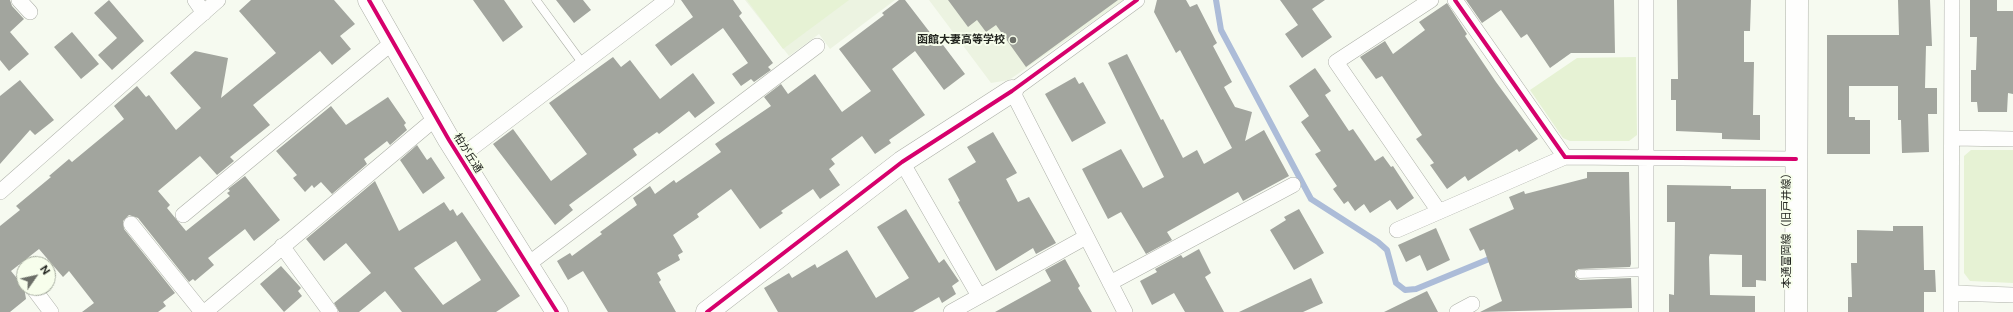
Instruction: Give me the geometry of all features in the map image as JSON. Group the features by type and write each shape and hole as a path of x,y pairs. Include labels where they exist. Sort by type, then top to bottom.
{"street":[{"path":"19,0 30,12"},
{"path":"195,0 204,12"},
{"path":"0,192 218,0"},
{"name":"柏が丘通","path":"369,0 460,158 558,312"},
{"path":"460,158 666,0"},
{"path":"707,312 902,162 1012,91 1137,0"},
{"path":"1431,0 1336,62 1438,210"},
{"path":"1455,0 1564,157"},
{"path":"1646,0 1646,312"},
{"name":"本通富岡線（旧戸井線）","path":"1796,312 1797,0"},
{"path":"1951,312 1952,0"},
{"path":"183,215 393,42"},
{"path":"527,265 817,46"},
{"path":"1012,91 1125,312"},
{"path":"131,224 204,312 436,118"},
{"path":"1952,138 2013,139"},
{"path":"1397,230 1438,210 1564,157 1646,156 1796,159"},
{"path":"902,162 979,296"},
{"path":"1110,283 1293,186"},
{"path":"952,312 1086,237"},
{"path":"282,246 330,312"},
{"path":"1952,293 2013,295"},
{"path":"39,296 51,312"},
{"path":"1457,312 1472,304"}],"lane":[{"path":"536,0 583,64"},
{"path":"1580,274 1646,272"}],"shaded area":[{"path":"745,0 895,0 830,49 819,34 789,56"},
{"name":"函館大妻高等学校","path":"929,0 1124,0 1009,80 991,83"}],"green space":[{"path":"747,0 849,0 783,49"},
{"path":"1636,57 1637,135 1629,141 1570,141 1563,138 1530,90 1577,58"},
{"path":"1971,150 2013,150 2013,283 1970,281 1964,273 1964,156"}],"building":[{"path":"0,0 10,0 12,6 24,19 10,32 29,54 9,71 0,60"},
{"path":"109,0 144,41 112,70 98,55 117,38 94,13"},
{"path":"251,0 334,0 355,24 340,36 351,49 332,65 320,51 253,105 270,125 230,157 234,161 217,175 200,156 158,191 170,205 167,208 186,231 230,196 227,193 230,191 228,189 245,176 280,220 254,241 245,229 208,258 214,265 195,281 193,279 189,282 138,218 129,215 123,221 124,229 175,293 163,302 166,306 158,312 82,312 94,303 69,271 63,277 56,269 56,256 45,256 39,249 30,256 16,256 16,267 11,271 16,277 16,296 26,296 26,299 10,312 0,312 0,226 20,210 16,206 51,177 49,176 69,159 72,162 124,119 114,106 137,86 146,97 149,95 176,130 201,108 170,73 195,51 228,58 221,98 276,53 239,11"},
{"path":"473,0 504,0 523,27 503,42"},
{"path":"556,0 583,0 591,10 574,23"},
{"path":"681,0 733,0 742,13 739,16 773,63 768,67 771,70 754,82 751,79 741,86 732,74 748,63 723,28 671,66 655,45 693,17"},
{"path":"899,0 905,0 935,39 937,37 965,74 944,90 915,51 892,69 925,115 889,140 891,143 875,154 862,136 831,159 835,164 829,169 840,185 820,199 813,189 781,211 783,213 760,229 731,189 697,214 699,217 673,235 683,252 678,255 680,260 657,273 661,280 659,282 676,312 608,312 583,271 568,280 557,261 570,253 572,256 602,234 600,232 637,205 633,198 650,186 655,194 674,180 676,183 721,152 715,144 771,106 764,97 781,84 788,94 815,74 842,112 871,91 839,49 884,15 882,13"},
{"name":"函館大妻高等学校","path":"948,0 1118,0 1026,67 996,25 986,32 977,20 968,27"},
{"path":"1157,0 1186,0 1190,7 1197,4 1217,43 1213,46 1232,82 1224,87 1235,107 1252,112 1245,141 1264,130 1289,176 1243,201 1238,192 1167,232 1172,240 1146,254 1121,212 1108,219 1082,169 1121,149 1143,188 1164,177 1108,63 1127,54 1161,120 1163,119 1183,158 1197,150 1204,164 1232,148 1180,50 1176,53 1154,12"},
{"path":"1280,0 1325,0 1312,9 1332,37 1302,58 1285,34 1298,25"},
{"path":"1466,0 1614,0 1615,53 1571,53 1550,68 1527,34 1521,38 1501,10 1482,23"},
{"path":"1677,0 1751,0 1750,31 1744,31 1744,62 1754,62 1753,115 1760,115 1760,140 1722,139 1722,133 1676,131 1676,100 1671,100 1671,79 1678,79"},
{"path":"1898,0 1930,0 1932,46 1926,46 1925,88 1937,88 1937,114 1928,114 1929,152 1902,153 1901,120 1898,120 1898,86 1849,86 1849,117 1855,117 1855,120 1870,120 1870,154 1827,154 1827,35 1899,35"},
{"path":"1970,0 1997,0 1997,11 2013,11 2013,94 2008,93 2007,112 1978,112 1977,102 1971,102 1971,70 1976,70 1977,37 1970,37"},
{"path":"1447,3 1467,34 1465,36 1496,82 1538,139 1519,152 1517,149 1468,181 1465,176 1447,189 1430,165 1434,163 1416,139 1422,135 1382,76 1376,79 1360,57 1385,41 1393,54 1425,30 1419,22"},
{"path":"72,32 99,64 81,79 54,47"},
{"path":"613,57 621,67 630,60 660,99 693,73 715,103 695,118 689,111 659,134 657,132 633,149 637,155 569,205 573,210 555,225 493,144 513,129 551,181 587,154 549,103"},
{"path":"1315,68 1331,91 1325,95 1349,131 1353,129 1375,161 1383,156 1391,167 1393,166 1414,198 1397,210 1390,200 1370,213 1364,204 1355,211 1348,201 1344,204 1333,189 1337,186 1315,154 1321,151 1301,122 1309,116 1289,86"},
{"path":"1075,77 1079,84 1083,82 1106,123 1072,142 1045,94"},
{"path":"20,80 54,120 35,135 30,130 0,164 0,96"},
{"path":"388,97 406,123 404,125 407,130 390,145 387,141 364,159 367,164 332,194 321,182 314,188 312,185 305,192 293,178 297,175 276,151 331,106 346,125"},
{"path":"993,132 1017,173 1006,179 1018,202 1029,197 1056,243 1036,254 1033,248 996,271 958,202 960,201 948,179 976,162 967,147"},
{"path":"417,145 427,160 431,157 445,178 423,194 400,160"},
{"path":"1587,172 1629,172 1631,264 1630,267 1579,269 1575,271 1575,277 1580,280 1631,278 1632,308 1480,312 1502,301 1484,249 1480,251 1469,229 1514,209 1509,197 1524,191 1525,194 1587,178"},
{"path":"375,181 399,231 444,202 450,211 453,209 457,216 462,212 520,296 496,312 402,312 385,291 359,312 339,312 334,303 371,273 346,243 324,261 306,239","holes":["456,241 481,280 443,305 414,268"]},
{"path":"1667,185 1731,186 1731,189 1766,189 1766,281 1756,280 1756,287 1742,287 1742,255 1710,254 1709,257 1710,295 1755,296 1755,312 1669,312 1669,294 1674,295 1675,222 1667,222"},
{"path":"906,209 939,263 944,259 959,281 952,286 956,294 942,303 939,297 913,312 778,312 764,288 789,273 792,278 815,264 817,268 847,250 876,298 909,278 877,227"},
{"path":"1299,209 1324,253 1294,270 1270,230 1286,220 1284,217"},
{"path":"1893,226 1923,226 1924,270 1935,270 1936,292 1924,292 1924,312 1848,312 1848,297 1852,297 1851,263 1857,263 1857,230 1893,231"},
{"path":"1436,228 1450,260 1427,271 1420,255 1406,262 1398,245"},
{"path":"1199,249 1211,273 1205,277 1224,312 1185,312 1174,293 1152,305 1140,281 1157,272 1155,269 1181,255 1183,258"},
{"path":"1065,259 1080,286 1078,288 1092,312 995,312 1051,281 1045,270"},
{"path":"281,266 301,288 298,291 302,296 284,312 260,284"},
{"path":"1311,278 1323,303 1303,312 1239,312"},
{"path":"1427,291 1438,312 1384,312"}],"waterway":[{"path":"1216,0 1221,30 1311,199 1378,242 1387,250 1396,283 1405,290 1416,289 1494,257"}],"cycle path":[{"path":"369,0 449,140 557,312"},
{"path":"707,312 902,162 1012,91 1137,0"},
{"path":"1455,0 1565,157 1796,159"}],"place":[{"name":"函館大妻高等学校","path":"1013,40"}]}
